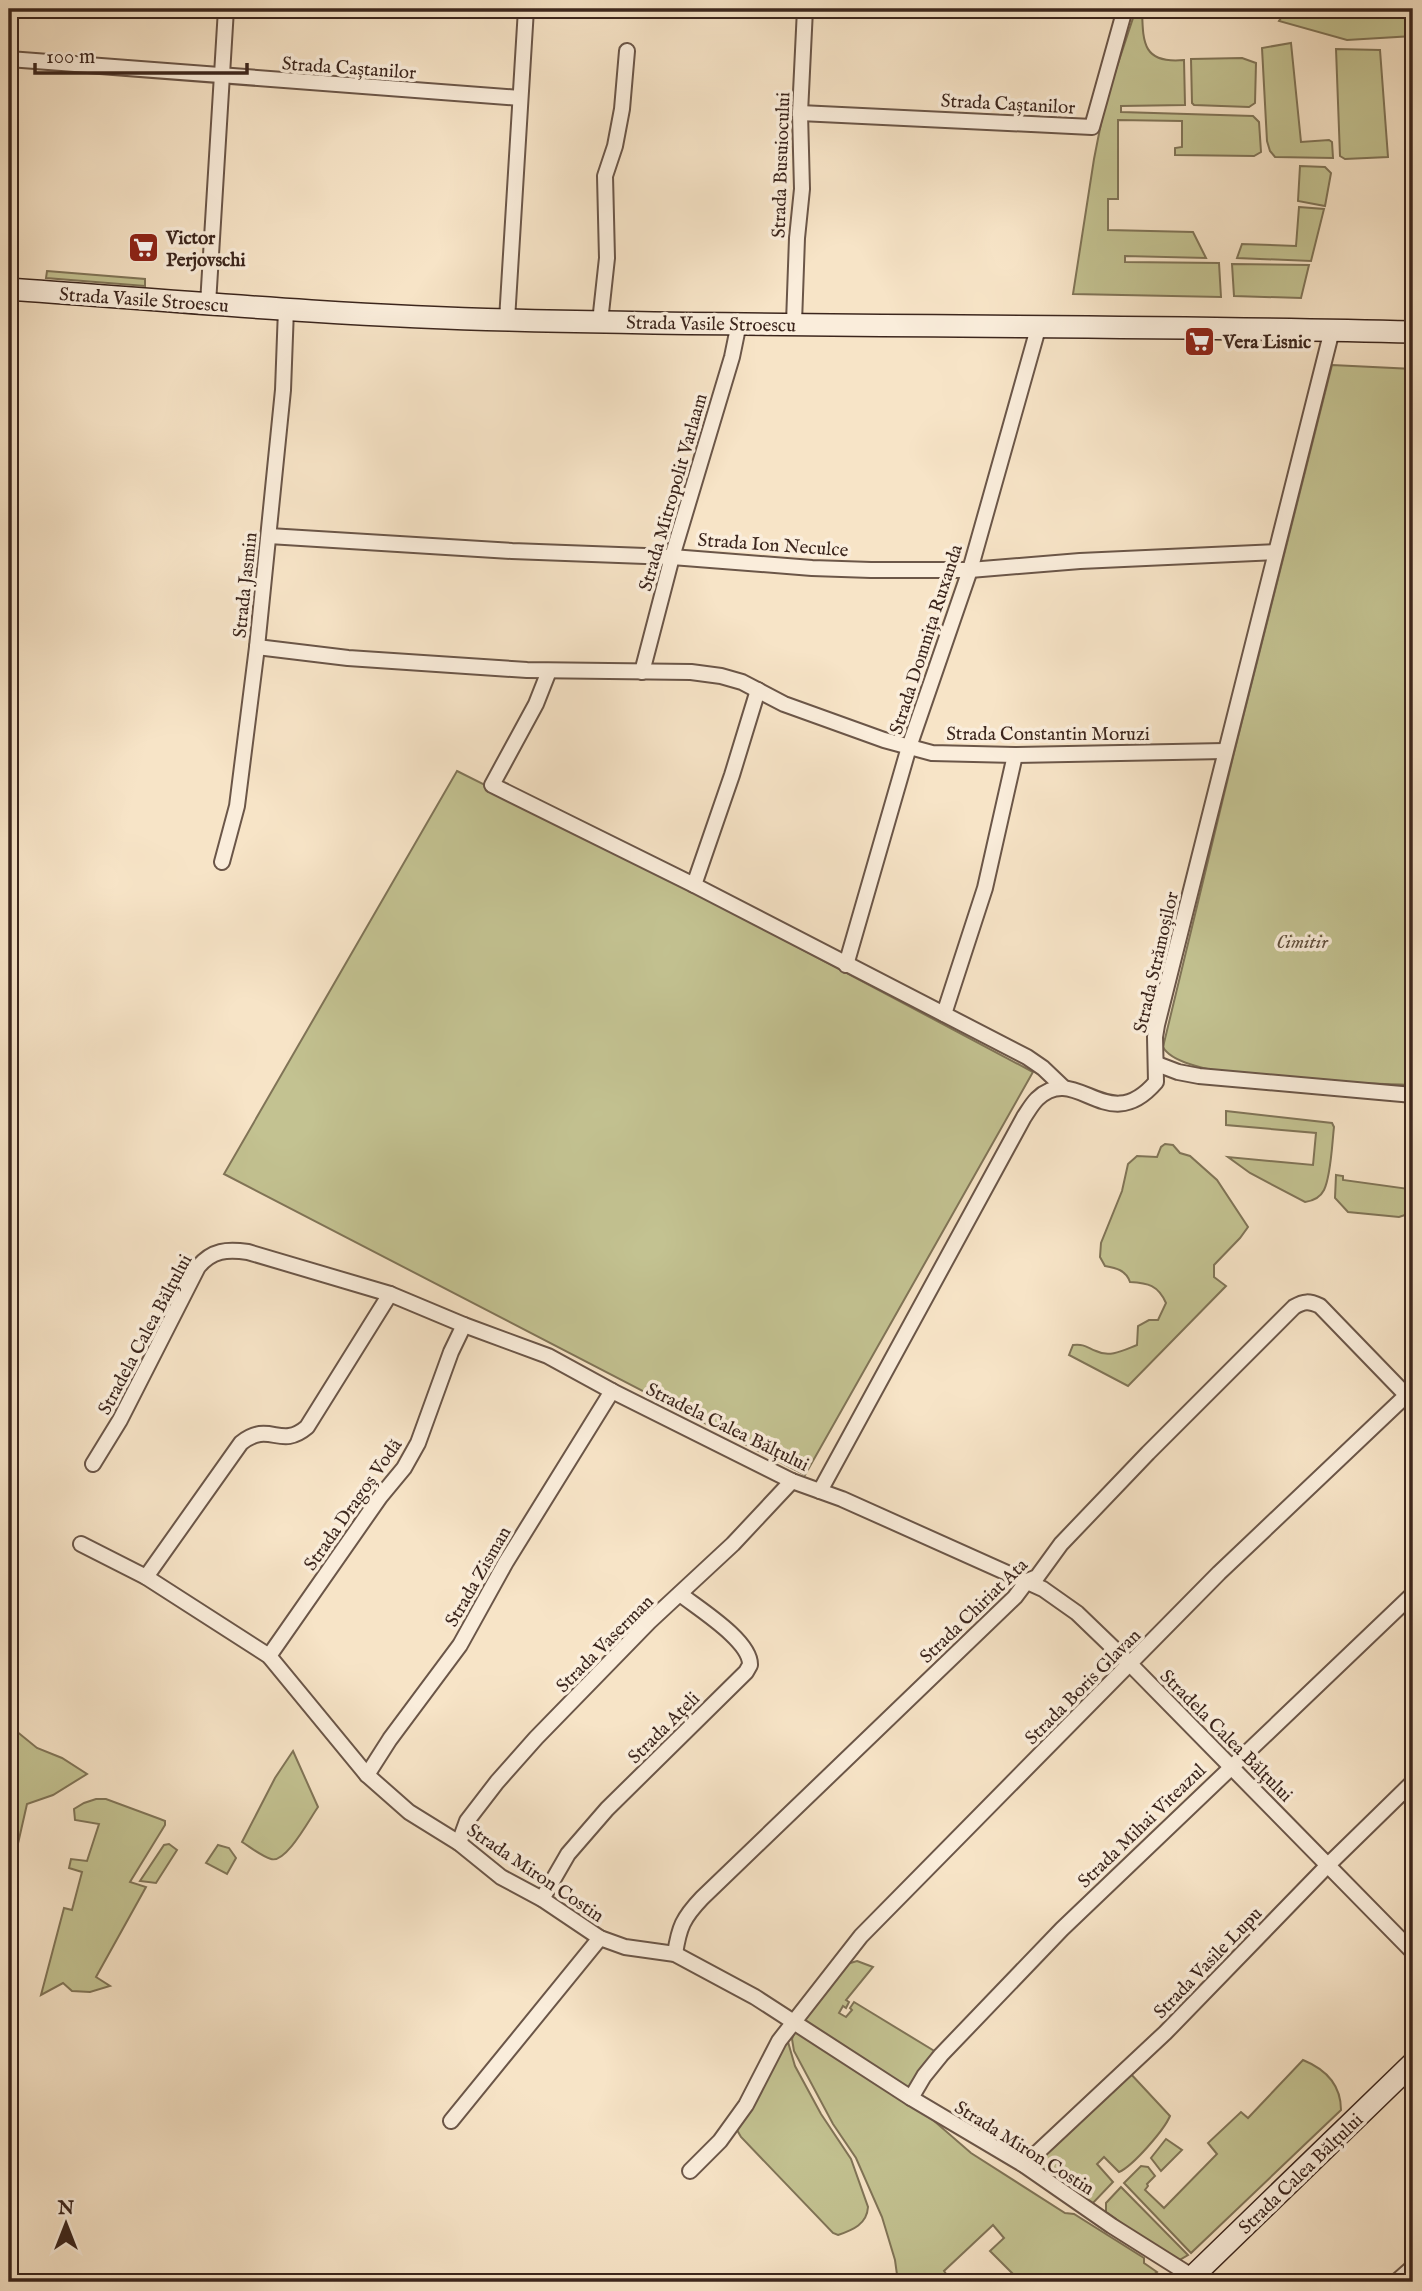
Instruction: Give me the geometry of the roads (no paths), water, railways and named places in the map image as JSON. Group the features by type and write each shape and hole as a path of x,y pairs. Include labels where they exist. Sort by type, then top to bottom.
{"main road":[{"name":"Strada Vasile Stroescu","path":"9,289 286,309 507,320 1413,332"},
{"name":"Strada Calea Bălțului","path":"1190,2280 1413,2063"}],"street":[{"path":"208,304 226,9"},
{"path":"507,320 526,9"},
{"name":"Strada Busuiocului","path":"794,323 802,189 800,113 805,9"},
{"name":"Strada Caștanilor","path":"800,113 1092,127 1125,9"},
{"path":"600,321 607,258 605,176 615,146 622,109 627,51"},
{"name":"Strada Caștanilor","path":"9,59 520,98"},
{"name":"Strada Jasmin","path":"222,863 237,806 257,647 283,390 286,309"},
{"name":"Strada Mitropolit Varlaam","path":"642,672 672,557 732,357 739,323"},
{"name":"Strada Domnița Ruxanda","path":"846,965 909,747 970,570 1039,325"},
{"name":"Strada Strămoșilor","path":"1064,1088 1109,1104 1134,1101 1146,1094 1156,1082 1157,1025 1332,330"},
{"name":"Strada Ion Neculce","path":"269,536 672,557 812,568 970,570 1080,561 1275,551"},
{"name":"Strada Constantin Moruzi","path":"257,647 348,658 550,671 691,672 721,676 758,690 784,704 932,753 1015,755 1225,751"},
{"path":"550,671 536,704 492,785 694,885 1027,1057 1064,1088"},
{"path":"694,885 758,690"},
{"path":"944,1014 985,888 1015,755"},
{"path":"1157,1063 1178,1072 1199,1076 1413,1095"},
{"path":"820,1491 1024,1116 1038,1098 1064,1088"},
{"name":"Stradela Calea Bălțului","path":"93,1464 120,1420 198,1267 207,1257 231,1249 248,1252 390,1294 548,1356 792,1481 1027,1581 1077,1613 1413,1952"},
{"path":"146,1577 241,1443 254,1434 272,1434 285,1438 307,1427 390,1294"},
{"name":"Strada Chiriat Ata","path":"676,1954 678,1933 684,1917 702,1898 1015,1597 1027,1581 1037,1577 1061,1544 1294,1307 1310,1301 1320,1306 1411,1395"},
{"name":"Strada Dragoș Vodă","path":"269,1656 380,1497 404,1468 418,1443 451,1352 464,1325"},
{"name":"Strada Zisman","path":"367,1775 460,1644 506,1562 612,1391"},
{"name":"Strada Boris Glavan","path":"690,2171 720,2141 746,2105 771,2053 861,1936 1219,1573 1411,1395"},
{"name":"Strada Vaserman","path":"459,1843 467,1821 536,1738 649,1622 733,1544 792,1481"},
{"name":"Strada Miron Costin","path":"81,1544 146,1577 269,1656 367,1775 409,1812 459,1843 501,1877 542,1899 600,1938 625,1947 676,1954 755,1997 911,2098 1024,2165 1190,2280"},
{"name":"Strada Ațeli","path":"542,1899 568,1854 607,1809 750,1665 748,1654 737,1639 681,1594"},
{"name":"Strada Mihai Viteazul","path":"911,2098 941,2055 1062,1929 1413,1594"},
{"name":"Strada Vasile Lupu","path":"1024,2165 1165,2033 1328,1865 1413,1782"},
{"path":"452,2121 600,1938"},
{"path":"1396,2282 1413,2267"}],"place":[{"name":"Victor Perjovschi","path":"143,248"},
{"name":"Vera Lisnic","path":"1200,341"}],"park label":[{"name":"Cimitir","path":"1302,941"}]}
